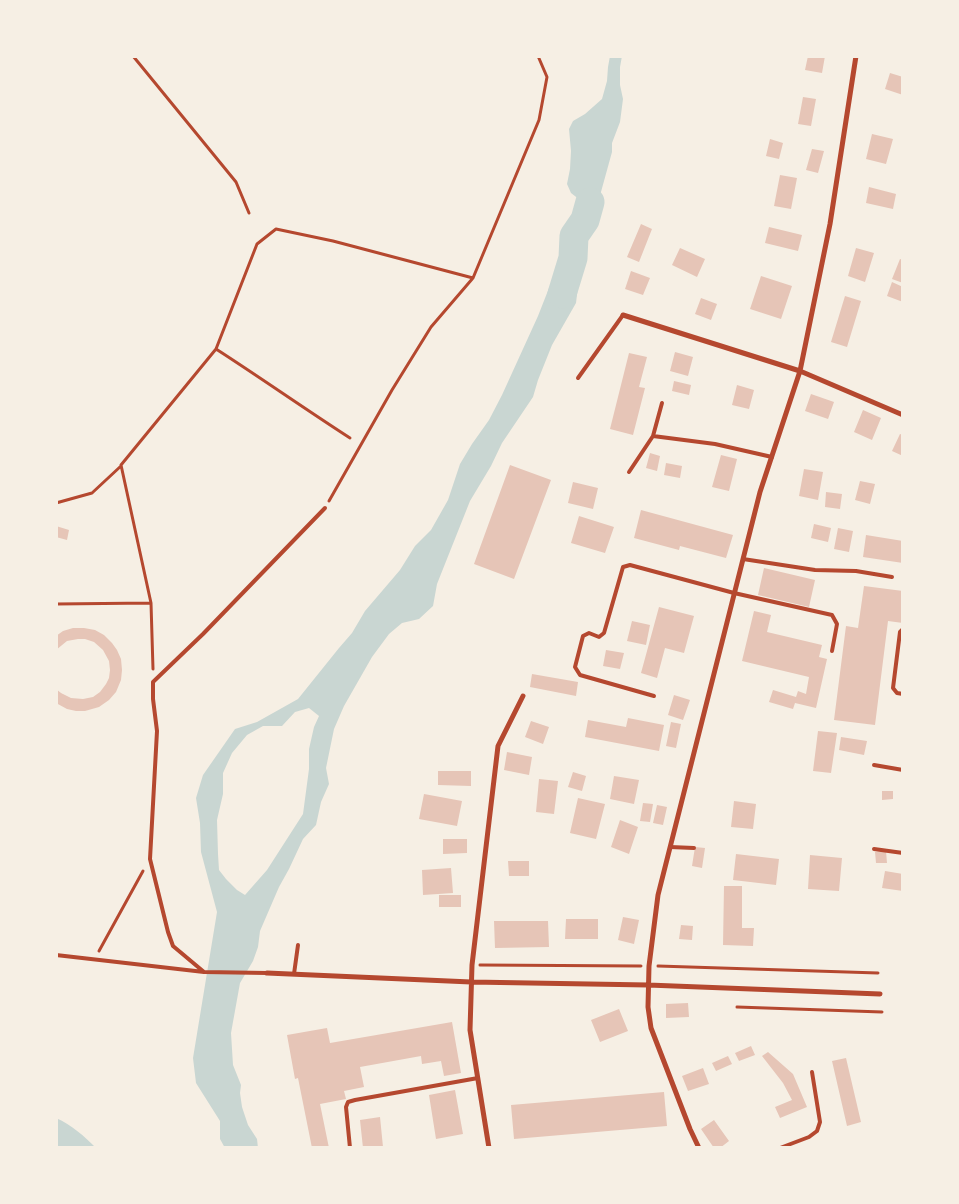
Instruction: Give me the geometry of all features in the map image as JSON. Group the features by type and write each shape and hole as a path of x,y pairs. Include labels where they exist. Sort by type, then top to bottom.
{"street":[{"path":"698,1148 651,1028 648,1007 649,966 658,895 760,492 800,371 830,224 856,56"},
{"path":"623,315 800,371 903,414"},
{"path":"489,1148 470,1030 472,965 498,746 523,696"},
{"path":"267,973 471,982 648,985 880,994"}],"lane":[{"path":"578,378 623,315"},
{"path":"629,472 653,436 662,403"},
{"path":"653,436 715,444 772,457"},
{"path":"204,972 173,946 150,859 157,731 153,682 203,634 325,508"},
{"path":"743,558 815,570 856,571 892,577"},
{"path":"654,696 580,675 575,667 583,636 590,633 599,637 604,633 622,567 630,565 734,593 832,615 837,624 832,651"},
{"path":"903,630 900,632 893,688 897,693 903,694"},
{"path":"874,765 903,770"},
{"path":"670,846 694,848"},
{"path":"874,849 903,853"},
{"path":"294,974 298,945"},
{"path":"56,955 204,972 267,973"},
{"path":"780,1148 817,1131 820,1122 812,1072"},
{"path":"350,1148 346,1107 348,1102 478,1078"}],"path":[{"path":"133,56 236,182 249,213"},
{"path":"325,508 392,390 431,327 473,278 539,120 547,77 538,56"},
{"path":"56,503 92,493 121,465 216,349 256,244 276,229 333,241 473,278"},
{"path":"216,349 350,438"},
{"path":"121,465 151,603 153,682"},
{"path":"56,604 151,603"},
{"path":"95,959 150,859"},
{"path":"472,965 649,966 878,973"},
{"path":"737,1007 882,1012"}],"shaded area":[{"path":"610,56 622,56 620,85 623,99 620,122 612,143 612,152 596,210 587,233 578,241 571,230 581,217 584,206 571,193 567,184 571,151 569,129 573,121 585,114 602,99 607,81"},
{"path":"573,258 577,262 578,286 576,303 552,345 533,397 502,443 470,501 437,584 433,606 419,619 402,623 389,634 372,657 344,706 334,729 326,768 329,784 321,802 316,825 303,839 279,887 260,931 258,947 253,961 240,983 231,1033 233,1065 241,1085 242,1107 248,1125 257,1139 258,1148 225,1148 220,1139 220,1121 196,1083 193,1058 217,912 201,852 200,823 196,798 203,775 235,729 257,722 298,699 352,633 365,611 400,570 415,546 431,530 448,500 460,464 489,420 502,395 549,288 563,274","holes":["309,708 319,716 314,727 309,749 309,769 303,814 267,870 245,895 237,890 219,870 217,820 223,794 223,773 232,753 247,735 263,726 282,726 295,712"]},
{"path":"56,1118 78,1131 96,1148 56,1148"}],"building":[{"path":"808,56 825,56 822,73 805,70"},
{"path":"890,73 903,77 903,95 885,89"},
{"path":"803,97 816,99 811,126 798,124"},
{"path":"872,134 893,139 886,164 866,159"},
{"path":"770,139 783,143 779,159 766,156"},
{"path":"812,149 824,151 818,173 806,170"},
{"path":"780,175 797,178 791,209 774,206"},
{"path":"869,187 896,194 893,209 866,203"},
{"path":"641,224 652,229 639,262 627,257"},
{"path":"769,227 802,235 798,251 765,243"},
{"path":"680,248 705,259 697,277 672,265"},
{"path":"856,248 874,253 865,282 848,276"},
{"path":"900,259 903,260 903,283 892,279"},
{"path":"631,271 650,278 643,295 625,289"},
{"path":"761,276 792,286 781,319 750,309"},
{"path":"892,282 903,287 903,302 887,296"},
{"path":"845,296 861,301 847,347 831,342"},
{"path":"701,298 717,304 711,320 695,314"},
{"path":"675,352 693,357 688,376 670,371"},
{"path":"629,353 647,357 639,387 645,388 633,435 610,429"},
{"path":"674,381 691,385 689,395 672,391"},
{"path":"737,385 754,390 749,409 732,405"},
{"path":"811,394 834,402 828,419 805,411"},
{"path":"863,410 881,418 872,440 854,432"},
{"path":"900,434 903,435 903,456 892,451"},
{"path":"650,453 660,456 657,471 646,468"},
{"path":"721,455 737,459 729,491 712,487"},
{"path":"666,463 682,466 680,478 664,475"},
{"path":"510,465 551,480 514,579 474,564"},
{"path":"804,469 823,472 818,500 799,496"},
{"path":"860,481 875,484 870,504 855,500"},
{"path":"573,482 598,488 593,509 568,503"},
{"path":"826,492 842,494 840,509 825,507"},
{"path":"641,510 733,535 726,558 680,546 679,550 634,538"},
{"path":"579,516 614,527 605,553 571,543"},
{"path":"814,524 831,528 828,542 811,538"},
{"path":"56,526 69,530 67,540 56,537"},
{"path":"838,528 853,531 849,552 834,549"},
{"path":"866,535 903,541 903,563 863,557"},
{"path":"764,568 815,580 809,607 758,595"},
{"path":"864,586 903,591 903,623 888,621 875,725 834,720 846,626 858,628"},
{"path":"659,607 694,616 684,653 665,648 657,678 641,673"},
{"path":"754,611 771,615 767,632 822,645 819,657 827,659 816,708 795,703 793,709 769,702 773,690 796,697 798,691 806,694 809,677 742,661"},
{"path":"632,621 650,625 646,645 627,641"},
{"path":"73,628 95,630 104,635 117,650 121,659 121,680 116,692 99,707 85,711 67,709 56,703 56,689 71,698 83,699 93,697 100,692 109,678 109,661 103,650 94,642 85,639 67,641 56,650 56,636 63,631"},
{"path":"606,650 624,653 620,669 603,666"},
{"path":"532,674 578,682 576,696 530,687"},
{"path":"674,695 690,700 683,720 668,715"},
{"path":"628,718 664,725 659,751 585,737 588,720 626,727"},
{"path":"531,721 549,727 543,744 525,737"},
{"path":"671,722 681,724 676,748 666,746"},
{"path":"818,731 837,733 831,773 813,771"},
{"path":"841,737 867,741 864,755 839,750"},
{"path":"507,752 532,757 529,775 504,770"},
{"path":"438,771 471,771 471,786 438,785"},
{"path":"573,772 586,776 582,791 568,787"},
{"path":"614,776 639,780 634,804 610,799"},
{"path":"539,779 558,781 554,814 536,812"},
{"path":"882,791 893,791 893,799 882,800"},
{"path":"424,794 462,801 457,826 419,819"},
{"path":"578,798 605,804 596,839 570,833"},
{"path":"734,801 756,804 753,829 731,827"},
{"path":"643,803 653,804 650,822 640,821"},
{"path":"657,805 667,807 663,825 653,823"},
{"path":"620,820 638,827 629,854 611,847"},
{"path":"443,839 467,839 467,853 443,854"},
{"path":"695,847 705,848 702,868 692,866"},
{"path":"886,851 887,863 876,863 875,852"},
{"path":"736,854 779,859 776,885 733,880"},
{"path":"810,855 842,858 839,891 808,889"},
{"path":"508,861 529,861 529,876 509,876"},
{"path":"451,868 453,893 423,895 422,870"},
{"path":"885,871 903,874 903,891 882,888"},
{"path":"724,886 742,886 742,928 754,928 753,946 723,945"},
{"path":"439,895 461,895 461,907 439,907"},
{"path":"623,917 639,920 634,944 618,940"},
{"path":"566,919 598,919 598,939 565,939"},
{"path":"494,921 548,921 549,947 495,948"},
{"path":"681,925 693,926 692,940 679,939"},
{"path":"688,1003 689,1017 666,1018 666,1004"},
{"path":"619,1009 628,1031 600,1042 591,1020"},
{"path":"452,1022 461,1073 444,1076 441,1061 422,1064 421,1056 360,1067 364,1087 344,1091 346,1099 320,1104 329,1148 312,1148 298,1078 295,1079 287,1035 327,1028 330,1043"},
{"path":"751,1046 755,1055 739,1061 735,1053"},
{"path":"768,1052 793,1074 807,1107 780,1118 775,1107 792,1100 783,1083 762,1056"},
{"path":"728,1056 732,1064 716,1071 712,1063"},
{"path":"846,1058 861,1122 847,1126 832,1061"},
{"path":"703,1068 709,1084 688,1091 682,1076"},
{"path":"455,1090 463,1134 436,1139 429,1095"},
{"path":"664,1092 667,1126 514,1139 511,1105"},
{"path":"380,1117 383,1147 363,1148 360,1120"},
{"path":"714,1120 729,1141 720,1148 714,1148 701,1129"}],"waterway":[{"path":"562,294 573,258 574,236 585,220 590,202"}]}
